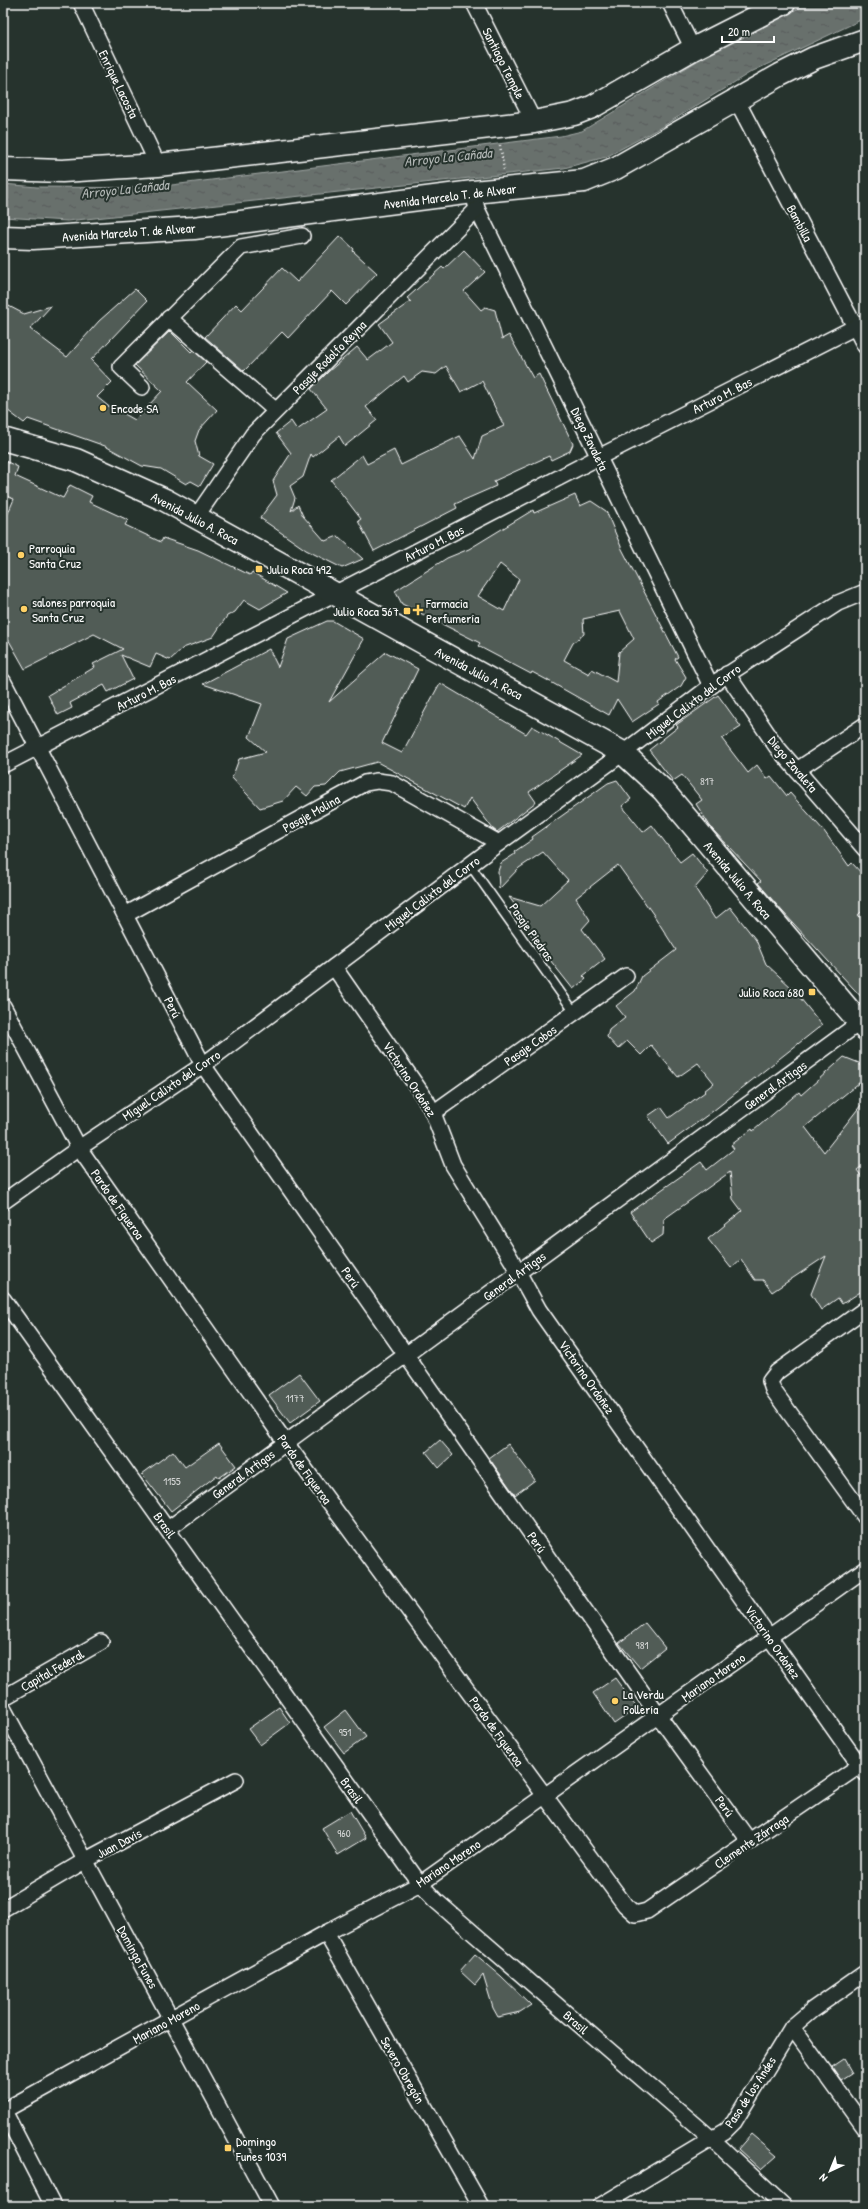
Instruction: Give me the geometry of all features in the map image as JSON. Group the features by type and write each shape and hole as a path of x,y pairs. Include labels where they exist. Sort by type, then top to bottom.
{"main road":[{"path":"3,169 62,171 158,165 534,122 574,114 592,107 693,49 784,3"},
{"name":"Avenida Marcelo T. de Alvear","path":"3,237 40,237 194,228 475,201 506,188 584,181 616,168 736,99 814,58 865,40"},
{"name":"Avenida Julio A. Roca","path":"3,439 76,460 165,500 623,753 663,790 862,1026"}],"street":[{"name":"Enrique Lacosta","path":"81,3 158,165"},
{"name":"Santiago Temple","path":"474,3 534,122"},
{"path":"670,3 693,49"},
{"name":"Bambilla","path":"736,99 860,324 865,346"},
{"name":"Pasaje Rodolfo Reyna","path":"196,517 238,453 275,410 475,201"},
{"name":"Diego Zavaleta","path":"475,201 711,686"},
{"path":"142,387 121,367 168,318 241,247 302,236"},
{"path":"168,318 275,410"},
{"name":"Arturo M. Bas","path":"3,765 860,324"},
{"name":"Miguel Calixto del Corro","path":"3,1202 79,1148 203,1065 727,674 838,603 865,592"},
{"name":"Diego Zavaleta","path":"727,674 776,746 865,849"},
{"name":"Perú","path":"3,681 203,1065 658,1715 750,1842"},
{"path":"797,770 865,725"},
{"name":"Pasaje Molina","path":"125,915 365,783 377,781 392,783 499,843"},
{"name":"Victorino Ordoñez","path":"334,967 433,1113 453,1165 512,1259 518,1274 539,1310 863,1767"},
{"name":"Pasaje Cobos","path":"433,1113 626,976"},
{"name":"Pardo de Figueroa","path":"3,1006 79,1148 286,1443 625,1905 635,1914"},
{"name":"General Artigas","path":"168,1529 406,1354 862,1026"},
{"name":"Brasil","path":"3,1299 420,1884 435,1900 713,2140 784,2206"},
{"path":"865,1309 776,1372 770,1381 773,1390 865,1516"},
{"name":"Mariano Moreno","path":"4,2111 326,1933 420,1884 865,1569"},
{"name":"Capital Federal","path":"3,1698 101,1642"},
{"name":"Domingo Funes","path":"3,1708 172,2018 272,2206"},
{"name":"Clemente Zárraga","path":"635,1914 647,1911 863,1767"},
{"name":"Juan Davis","path":"3,1908 86,1860 236,1780"},
{"name":"Severo Obregón","path":"326,1933 481,2206"},
{"name":"Paso de los Andes","path":"600,2206 725,2132 734,2122 792,2027 812,2010 865,1973"},
{"path":"792,2027 865,2128"},
{"path":"4,2111 53,2206"}],"lane":[{"name":"Pasaje Piedras","path":"470,865 575,1013"}],"path":[{"path":"498,126 506,188"}],"water":[{"name":"Arroyo La Cañada","path":"810,3 865,3 865,18 751,72 665,125 606,157 564,168 67,221 3,217 3,184 37,187 148,188 561,136 582,131 730,41"}],"building":[{"path":"340,236 354,249 353,251 377,273 346,305 332,291 288,338 282,332 244,371 205,337 236,304 242,310 282,268 297,282"},
{"path":"464,250 485,272 464,291 481,310 485,307 495,310 502,339 509,335 533,378 539,374 573,444 570,451 551,460 549,456 494,481 496,486 455,504 457,508 374,551 358,521 361,519 331,480 362,455 367,464 394,450 401,465 460,436 475,459 482,436 504,426 482,381 461,392 446,366 436,374 422,372 408,382 404,376 366,407 377,420 345,446 339,436 313,457 311,454 303,477 290,486 295,498 291,511 298,505 303,516 325,541 338,536 363,559 342,568 306,550 260,518 277,495 273,481 291,453 276,433 291,421 297,430 327,409 311,389 357,347 368,360 392,342 379,324 411,301 407,298 442,267 444,269"},
{"path":"135,289 147,301 91,360 112,382 97,397 118,414 121,412 135,420 162,391 135,365 170,331 191,352 193,350 206,362 187,382 217,410 199,430 195,441 199,456 213,464 200,486 191,481 186,484 161,469 142,466 105,446 28,419 24,423 3,407 3,303 24,314 51,306 30,329 67,357 99,321"},
{"path":"3,460 18,467 15,476 63,498 70,485 92,496 89,502 128,520 125,525 161,542 163,538 198,550 250,575 252,572 287,593 260,609 244,600 235,612 227,616 213,637 183,648 170,660 156,654 150,667 121,655 133,679 108,692 104,685 70,703 72,708 58,715 48,695 95,667 93,664 123,649 94,634 25,669 3,630 3,525 14,499 6,496 3,503"},
{"path":"575,495 580,506 591,501 606,511 622,549 678,657 675,659 686,677 681,686 658,702 659,704 632,722 617,699 609,715 532,672 531,674 478,646 480,643 402,604 395,591 447,558 469,549 533,510 534,513","holes":["500,564 519,579 504,611 478,596","620,611 634,639 619,652 616,682 592,669 589,674 564,660 573,643 584,634 583,619"]},
{"path":"327,621 333,621 364,639 329,702 386,652 418,669 382,743 402,753 440,683 526,734 532,726 582,755 529,792 536,802 497,832 493,829 470,798 464,809 377,762 340,772 326,786 315,787 307,796 296,787 283,801 260,808 232,778 239,759 266,752 249,737 262,704 203,684 269,649 278,667 288,639"},
{"path":"718,695 741,727 722,739 748,773 757,765 767,779 771,776 787,796 790,793 824,831 849,866 852,863 865,877 865,908 858,915 865,923 865,1001 782,911 758,883 761,881 712,829 696,804 702,800 682,775 673,781 649,750 678,727 676,725"},
{"path":"617,780 631,799 622,806 643,832 652,825 680,862 692,853 708,873 695,888 715,919 730,907 756,940 766,964 792,988 822,1025 713,1111 668,1144 648,1116 661,1107 669,1118 705,1092 704,1091 714,1083 698,1063 678,1077 651,1045 641,1055 627,1041 618,1049 607,1037 609,1030 625,1017 616,1006 635,991 642,976 676,950 653,914 618,865 576,898 590,920 582,929 605,959 583,976 586,979 573,989 550,960 549,961 515,911 518,909 509,897 540,906 568,880 543,852 519,868 499,889 498,871 501,863 533,839 532,837 608,783"},
{"path":"844,1057 859,1063 865,1071 865,1078 805,1127 824,1152 865,1100 865,1164 857,1170 865,1181 865,1289 842,1304 838,1298 821,1310 811,1294 826,1256 772,1292 763,1280 755,1280 741,1259 731,1268 708,1239 742,1211 733,1199 730,1172 664,1219 663,1235 651,1243 630,1212 701,1162 707,1170 734,1149 731,1145 752,1129 753,1131 799,1092 801,1095"},
{"path":"299,1373 320,1401 290,1423 269,1395"},
{"path":"440,1440 453,1455 439,1468 426,1452"},
{"path":"219,1443 236,1466 219,1478 217,1475 171,1511 142,1474 173,1451 185,1467"},
{"path":"508,1444 535,1480 515,1495 489,1458"},
{"path":"645,1623 665,1648 640,1668 619,1643"},
{"name":"La Verdu Pollería","path":"615,1678 637,1708 614,1724 593,1693"},
{"path":"279,1707 290,1723 260,1745 248,1729"},
{"path":"346,1710 366,1737 344,1753 324,1727"},
{"path":"350,1811 366,1838 338,1855 322,1828"},
{"path":"475,1954 501,1976 531,2005 520,2012 498,2017 493,2008 483,1975 475,1985 460,1971"},
{"path":"844,2059 852,2073 841,2080 832,2067"},
{"path":"751,2134 777,2156 761,2170 738,2149"}],"place":[{"name":"Encode SA","path":"103,408"},
{"name":"Parroquia Santa Cruz","path":"21,555"},
{"name":"Julio Roca 492","path":"259,569"},
{"name":"salones parroquia Santa Cruz","path":"24,609"},
{"name":"Farmacia Perfumería","path":"418,610"},
{"name":"Julio Roca 567","path":"407,611"},
{"name":"Julio Roca 680","path":"812,992"},
{"name":"La Verdu Pollería","path":"615,1701"},
{"name":"Domingo Funes 1039","path":"228,2148"}]}
